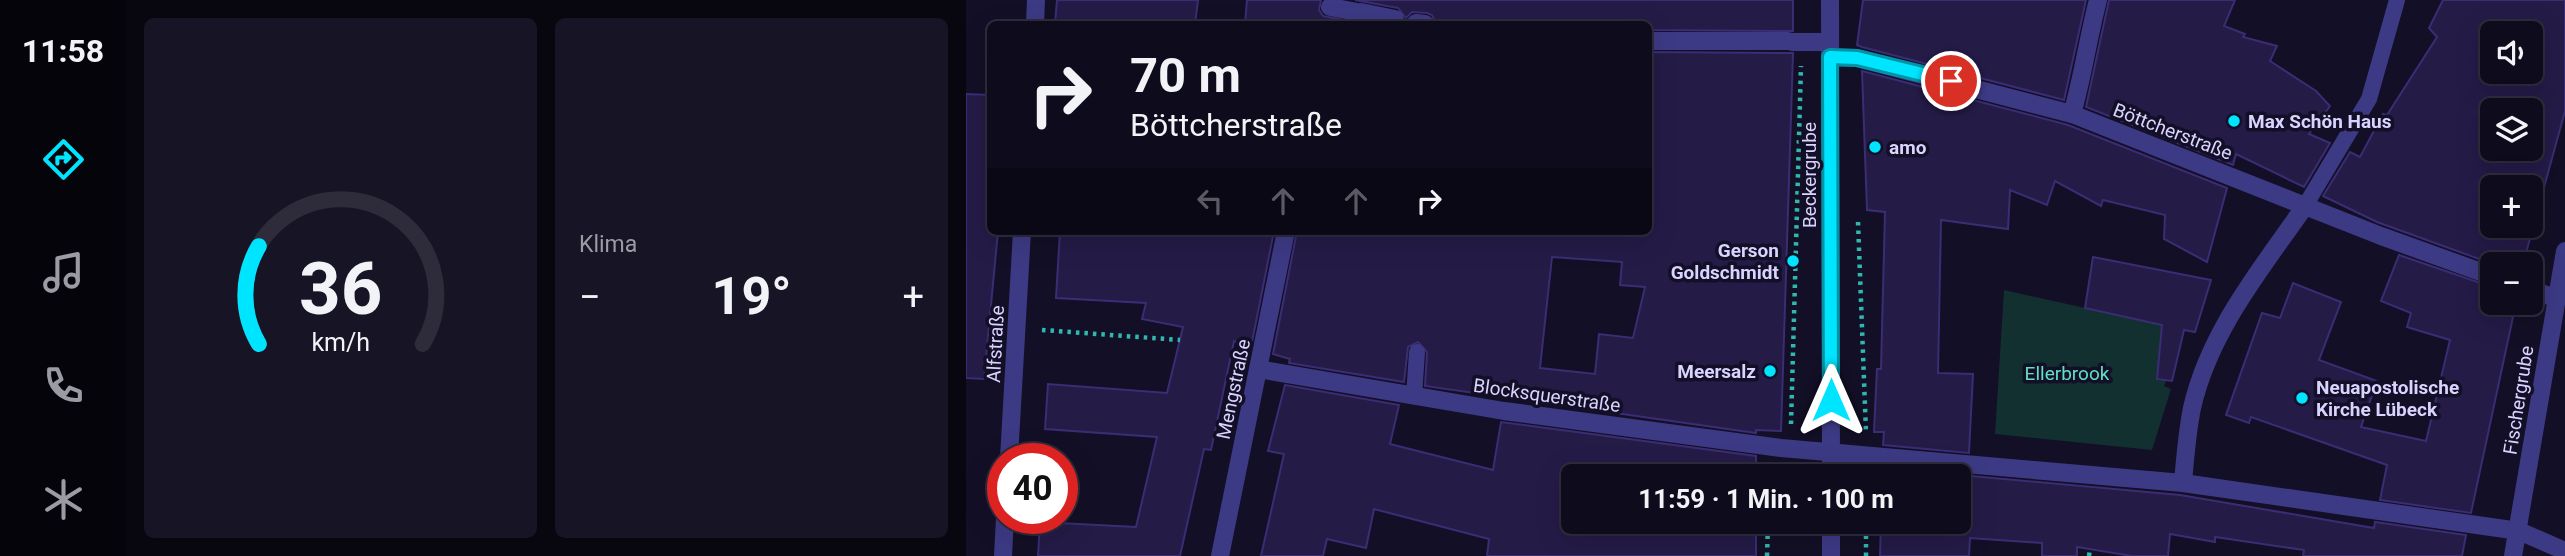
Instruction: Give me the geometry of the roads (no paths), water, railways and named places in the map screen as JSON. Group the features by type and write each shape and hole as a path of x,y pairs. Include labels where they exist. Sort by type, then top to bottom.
{"street":[{"path":"1035,21 1036,0"},
{"name":"Beckergrube","path":"1830,0 1831,464"},
{"path":"2072,114 2086,66 2085,51 2098,0"},
{"path":"1329,10 1359,12 1404,21"},
{"name":"Böttcherstraße","path":"1652,41 1794,41 2072,114 2480,272"},
{"path":"2183,483 2192,407 2208,360 2232,311 2305,206"},
{"name":"Alfstraße","path":"1010,443 1022,235"},
{"name":"Mengstraße","path":"1220,556 1285,235"},
{"name":"Fischergrube","path":"2513,556 2554,298 2565,251"},
{"path":"2543,294 2554,298"},
{"name":"Blocksquerstraße","path":"1258,369 1504,411 1781,448 1831,452"},
{"path":"1831,452 2183,483 2519,531 2565,551"},
{"path":"1003,556 1004,534"},
{"path":"1831,534 1831,556"}],"lane":[{"path":"2305,206 2369,99 2397,0"},
{"path":"1414,396 1417,352"}],"place":[{"name":"Max Schön Haus","path":"2234,121"},
{"name":"amo","path":"1875,147"},
{"name":"Gerson Goldschmidt","path":"1793,261"},
{"name":"Meersalz","path":"1770,371"},
{"name":"Neuapostolische Kirche Lübeck","path":"2302,398"}],"park label":[{"name":"Ellerbrook","path":"2067,373"}]}
